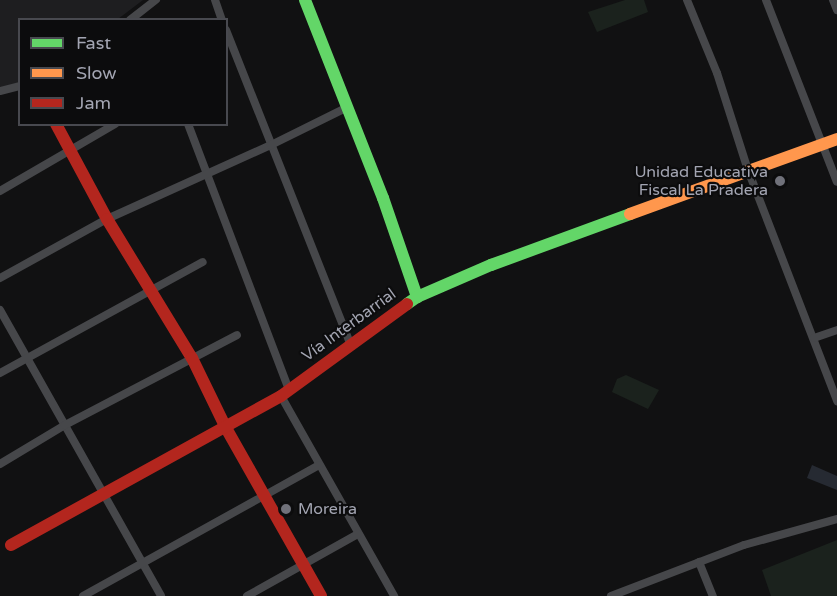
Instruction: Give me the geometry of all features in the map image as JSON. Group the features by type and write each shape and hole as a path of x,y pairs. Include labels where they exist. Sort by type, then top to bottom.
{"street":[{"path":"132,18 156,0"},
{"path":"215,0 221,18"},
{"name":"Vía Interbarrial","path":"11,545 226,429 285,393 350,343 417,297 348,106 305,0"},
{"path":"687,0 717,72 748,170 837,401"},
{"path":"766,0 837,182"},
{"path":"833,0 837,10"},
{"path":"144,8 147,18"},
{"path":"228,35 350,343"},
{"path":"0,91 18,86"},
{"path":"0,278 107,219 271,146 348,106"},
{"path":"57,126 107,219 192,358 226,429 321,596"},
{"path":"0,191 112,126"},
{"path":"189,126 285,393 319,465 394,596"},
{"path":"417,297 491,265 837,139"},
{"path":"0,373 203,262"},
{"path":"0,310 161,596"},
{"path":"814,338 837,330"},
{"path":"0,464 65,425 237,335"},
{"path":"83,596 319,465"},
{"path":"611,596 744,546 837,519"},
{"path":"247,596 358,534"},
{"path":"699,562 713,596"}],"shaded area":[{"path":"0,0 143,0 119,18 18,18 18,83 0,88"},
{"path":"625,0 644,0 648,12 597,32 588,12"},
{"path":"626,375 659,390 648,409 612,392 617,379"},
{"path":"812,465 837,476 837,490 807,478"},
{"path":"837,540 837,596 771,596 762,570"}],"traffic: fast":[{"path":"305,0 383,198 417,297"},
{"path":"407,304 417,297 491,265 630,214"}],"traffic: slow":[{"path":"630,214 837,139"}],"traffic: jam":[{"path":"57,126 107,219 192,358 226,428 321,596"},
{"path":"11,545 281,396 407,304"}],"place":[{"name":"Unidad Educativa Fiscal La Pradera","path":"780,181"},
{"name":"Moreira","path":"286,509"}]}
